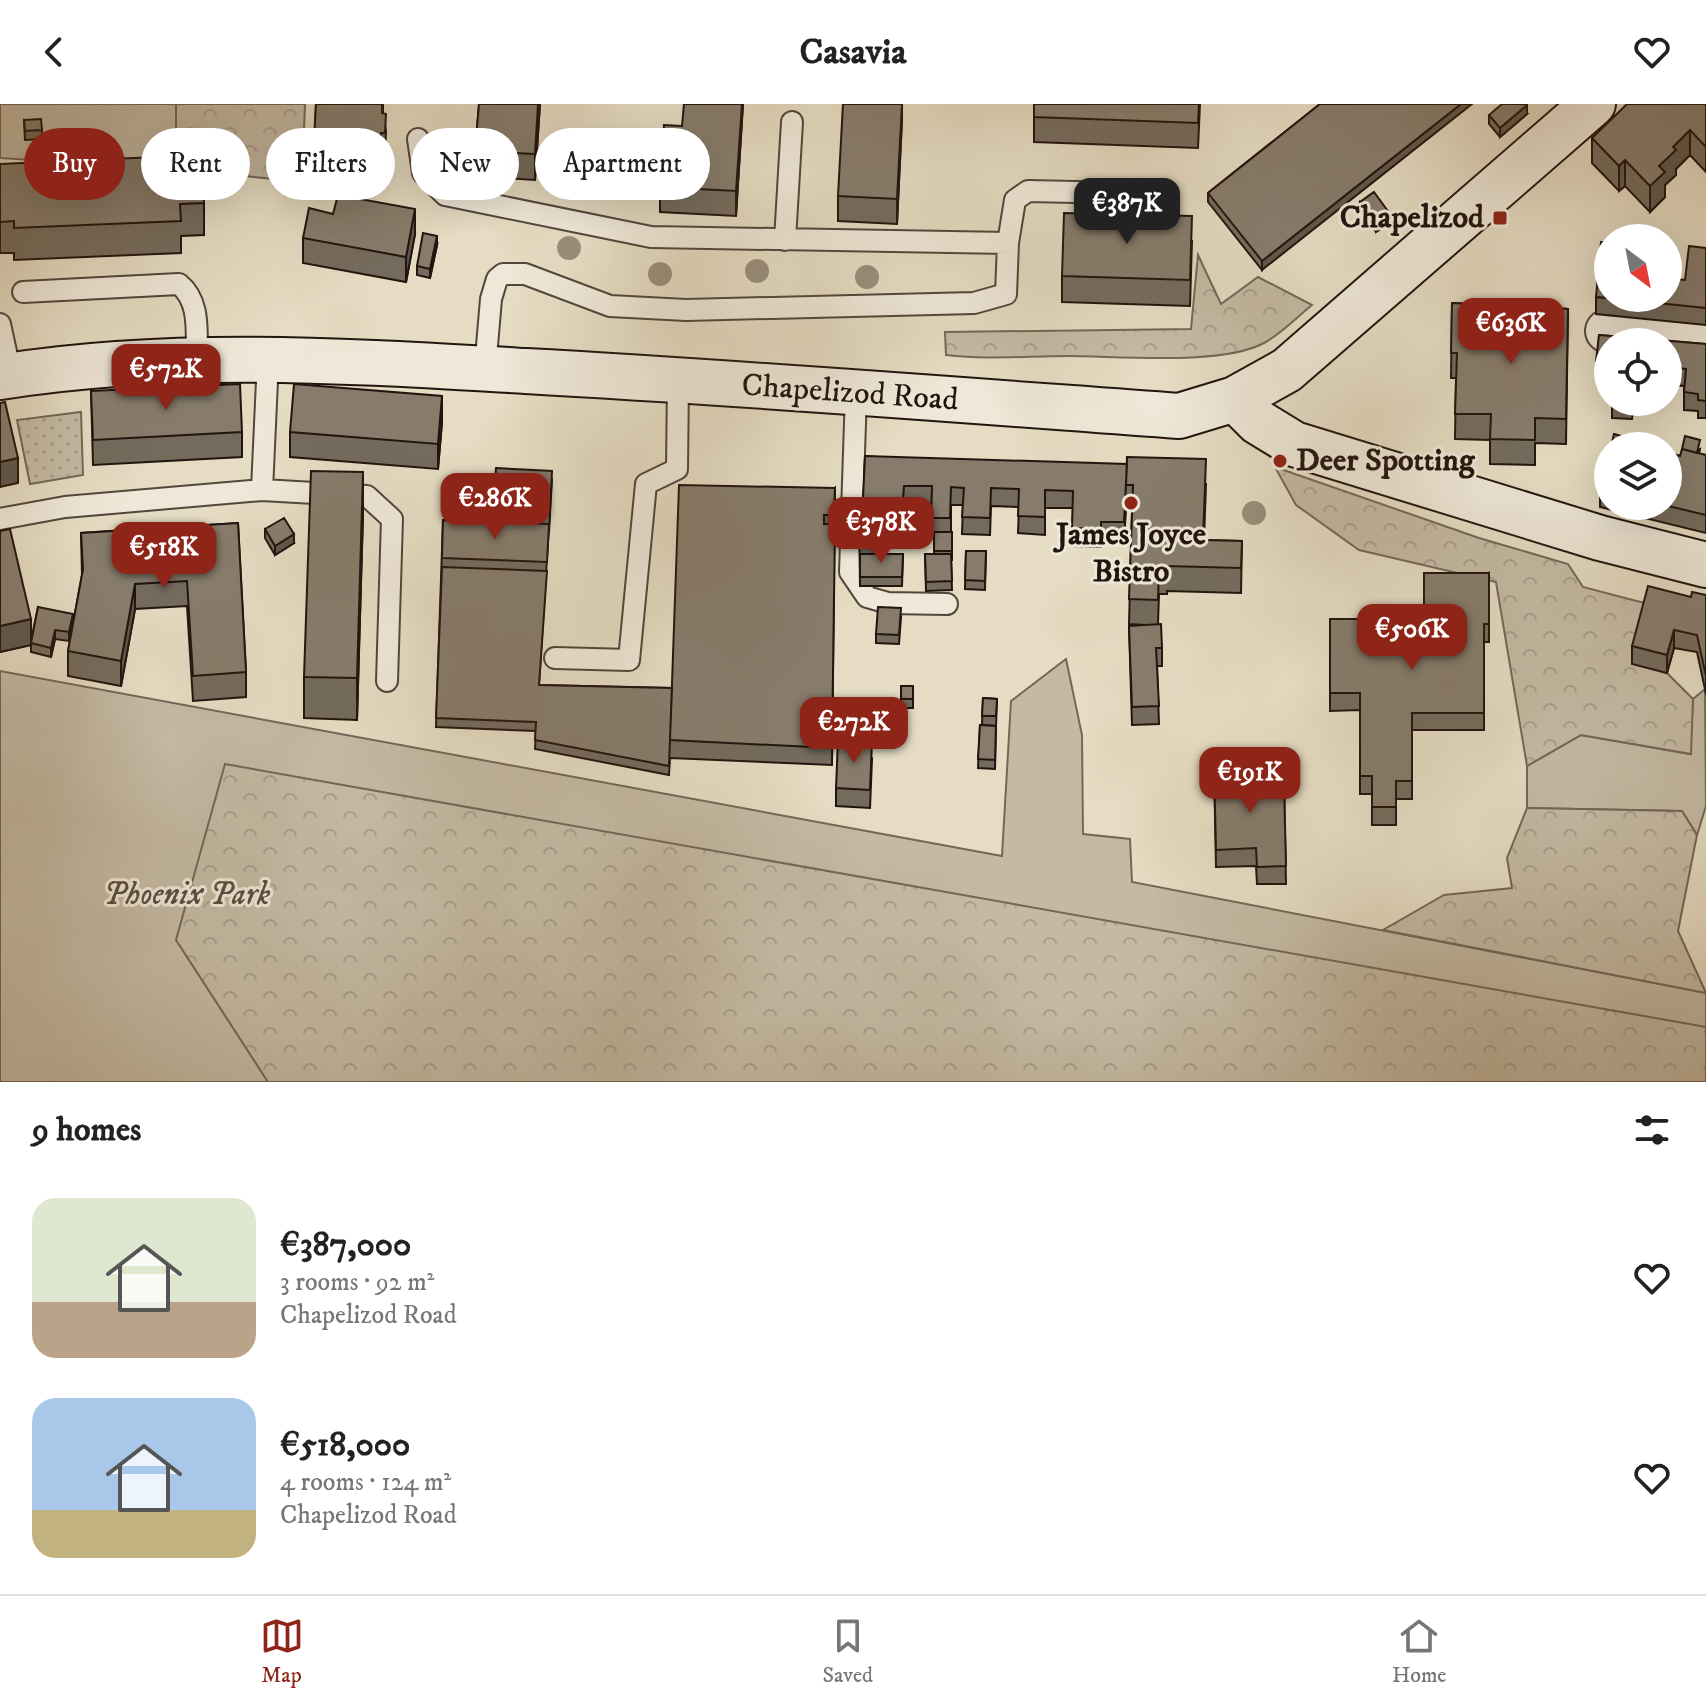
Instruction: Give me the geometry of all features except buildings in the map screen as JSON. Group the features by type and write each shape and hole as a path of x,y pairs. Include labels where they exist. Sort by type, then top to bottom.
{"main road":[{"name":"Chapelizod Road","path":"6,376 197,358 268,359 678,381 1179,416 1235,399 1287,370 1593,104"},
{"path":"1235,399 1258,422 1294,444 1600,538 1706,565"}],"street":[{"path":"1682,339 1706,342"}],"lane":[{"path":"785,240 792,122"},
{"path":"485,369 491,299 497,279 503,274 525,274 610,306 686,310 974,303 1006,294 1009,284 1008,243 1015,200 1028,191 1167,194"},
{"path":"470,200 651,237 1008,243"},
{"path":"23,292 179,284 188,292 195,306 197,358"},
{"path":"0,324 6,376"},
{"path":"262,490 268,359"},
{"path":"555,658 629,660 646,484 677,469 678,381"},
{"path":"856,393 850,572 867,597 888,603 947,604"},
{"path":"0,519 65,507 262,490 367,496 392,519 387,681"}],"green space":[{"path":"0,104 176,104 176,128 141,128 141,167 125,166 125,128 24,128 24,160 0,158"},
{"path":"176,104 305,104 304,128 266,128 266,178 250,177 250,128 176,128"},
{"path":"1198,255 1221,304 1258,277 1312,305 1264,343 1222,355 992,358 946,355 945,332 1191,329"},
{"path":"81,412 83,475 30,484 17,420"},
{"path":"1275,467 1479,538 1568,564 1583,587 1648,604 1632,663 1667,673 1693,699 1691,754 1581,735 1527,766 1496,582 1359,550 1296,505"},
{"name":"Phoenix Park","path":"1066,659 1082,735 1083,834 1130,839 1132,882 1706,993 1706,1082 0,1082 0,671 1002,856 1011,701"},
{"path":"1705,689 1706,806 1697,835 1682,811 1527,808 1527,766 1581,735 1690,754 1693,699"},
{"name":"Phoenix Park","path":"225,764 1706,1027 1706,1082 268,1082 176,940"},
{"path":"1527,808 1682,811 1697,835 1678,931 1706,993 1383,930 1444,895 1512,888 1507,858"}],"place":[{"name":"Chapelizod","path":"1500,218"},
{"name":"Deer Spotting","path":"1280,461"},
{"name":"James Joyce Bistro","path":"1131,503"}]}
